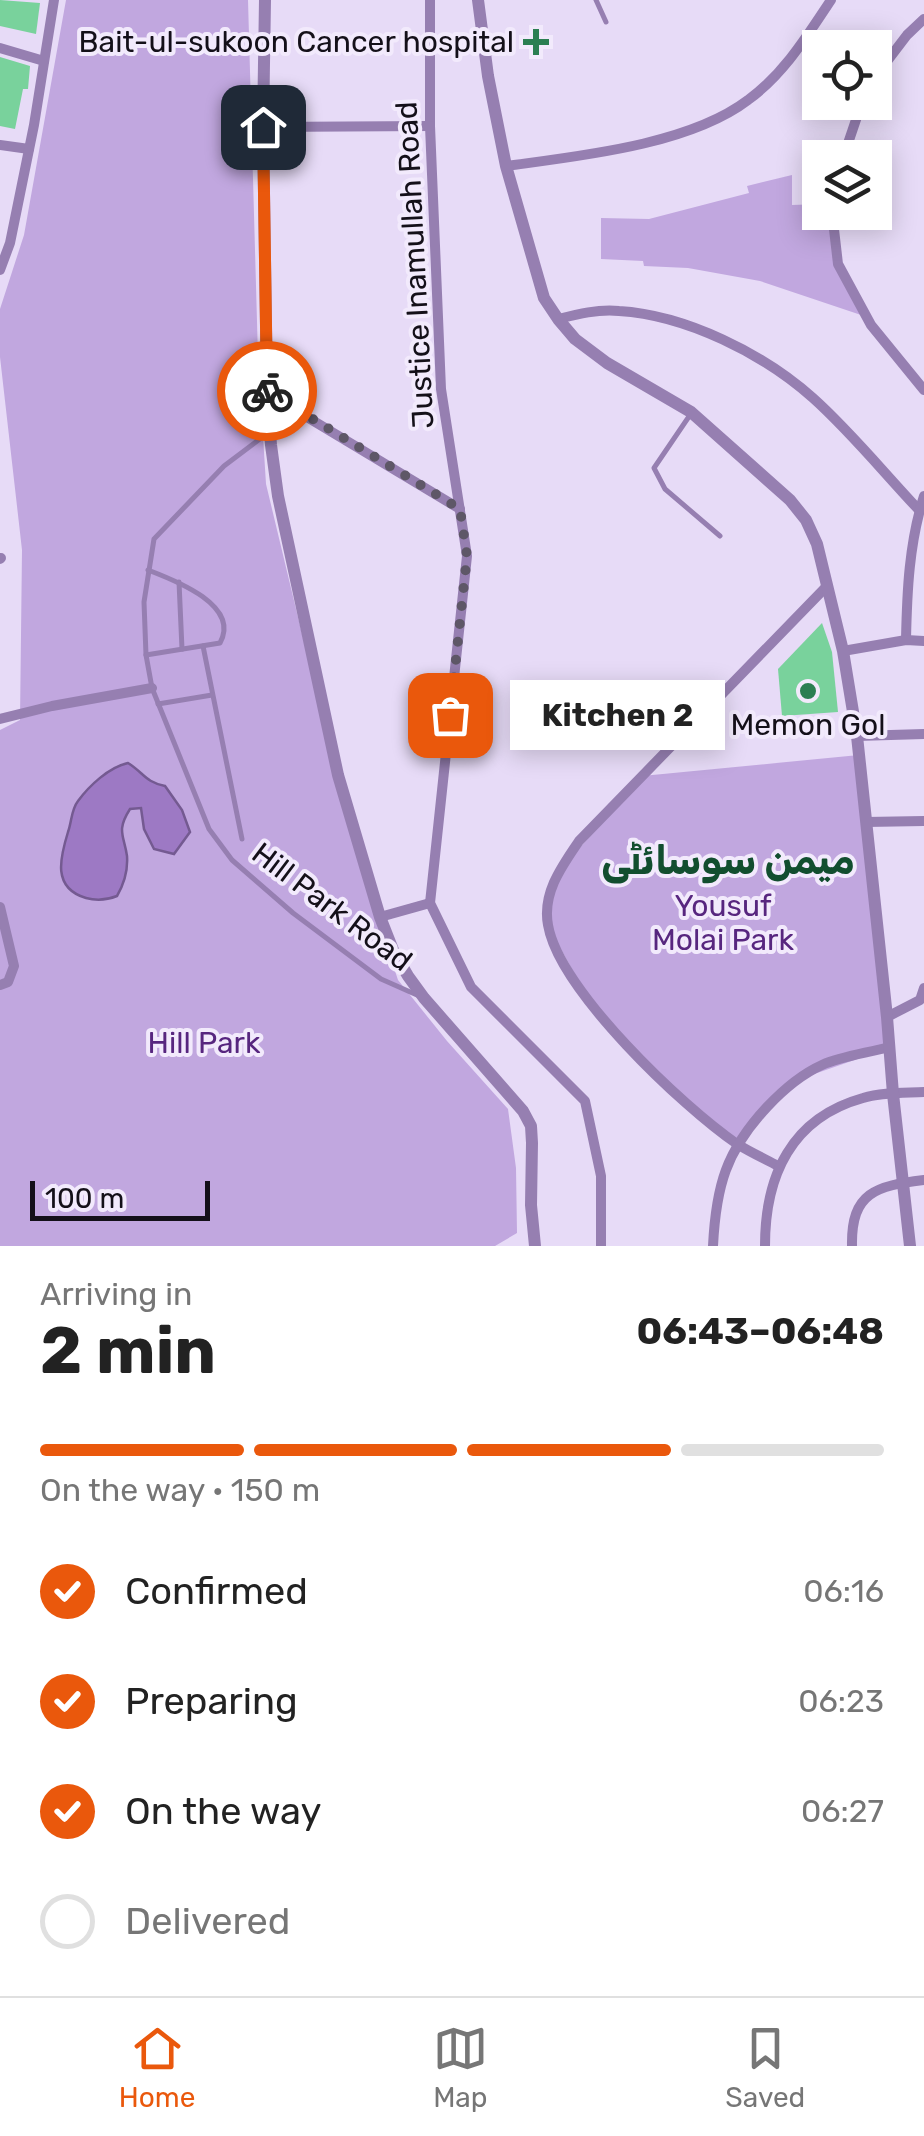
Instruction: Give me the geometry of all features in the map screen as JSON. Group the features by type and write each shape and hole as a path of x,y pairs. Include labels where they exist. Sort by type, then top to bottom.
{"street":[{"path":"0,270 10,243 29,150 54,0"},
{"path":"265,0 263,127 270,431 282,512 338,775 393,950 424,998 523,1110 530,1126 535,1246"},
{"name":"Justice Inamullah Road","path":"430,0 430,126 441,389 467,556 430,903"},
{"path":"478,0 506,166 544,298 575,339 607,363 691,412 790,500 806,520 817,544 843,651 857,736 907,1245"},
{"path":"506,166 578,156 700,127 747,102 776,76 831,0"},
{"path":"892,55 924,19"},
{"path":"0,48 44,61"},
{"path":"263,127 430,126"},
{"path":"0,145 29,150"},
{"path":"834,230 838,264 870,324 924,390"},
{"path":"558,319 618,311 679,323 726,341 775,369 813,398 919,510"},
{"path":"267,392 460,509"},
{"path":"906,640 907,581 924,496"},
{"path":"778,1166 737,1144 657,1078 592,1005 559,956 548,926 547,903 557,874 579,840 826,587"},
{"path":"843,651 906,640 924,641"},
{"path":"0,720 152,688"},
{"path":"857,736 924,734"},
{"path":"866,822 924,821"},
{"path":"380,917 430,903 471,987 585,1101 601,1176 601,1246"},
{"path":"0,907 14,966 8,982 0,984"},
{"path":"887,1017 920,1000 924,988"},
{"path":"713,1246 718,1196 737,1144 776,1098 824,1064 889,1047"},
{"path":"765,1246 768,1206 778,1166 818,1117 867,1096 924,1092"},
{"path":"852,1246 851,1227 859,1205 873,1192 924,1180"}],"lane":[{"path":"596,0 606,22"},
{"path":"691,412 654,468 666,489 720,536"},
{"name":"Hill Park Road","path":"270,431 224,466 154,538 144,602 152,688 208,829 232,860 294,914 381,979 424,998"},
{"path":"146,655 220,643 224,639 222,622 210,603 178,582 148,570"},
{"path":"178,582 182,650"},
{"path":"203,646 242,838"},
{"path":"158,704 212,695"}],"green space":[{"name":"Hill Park","path":"66,0 248,0 258,357 266,484 351,838 398,980 508,1109 516,1168 517,1233 495,1246 0,1246 0,730 20,720 22,550 0,357 0,309 24,235"},
{"path":"792,175 792,205 802,205 802,230 834,230 838,264 867,317 760,281 688,268 644,266 643,261 601,259 601,218 649,219 749,193 747,186"},
{"name":"Yousuf Molai Park","path":"859,755 889,1048 797,1080 737,1143 657,1078 592,1005 548,926 557,874 642,776"}],"shaded area":[{"path":"128,763 149,780 165,786 182,810 190,832 174,854 154,849 144,829 141,808 130,809 122,828 125,877 117,896 86,898 68,887 61,871 73,812 94,783"}],"building":[{"path":"0,0 40,3 36,34 0,26"},
{"path":"0,57 30,66 28,89 23,89 15,129 0,126"},
{"name":"Memon Gol","path":"822,623 832,652 838,712 782,716 778,669"}],"way so far":[{"path":"267,391 460,509 467,556 450,715"}],"place":[{"name":"Bait-ul-sukoon Cancer hospital","path":"536,42"},
{"name":"Memon Gol","path":"808,691"},
{"name":"Kitchen 2","path":"450,715"}],"district":[{"name":"میمن سوسائٹی","path":"728,860"}],"route":[{"path":"263,127 267,391"}]}
